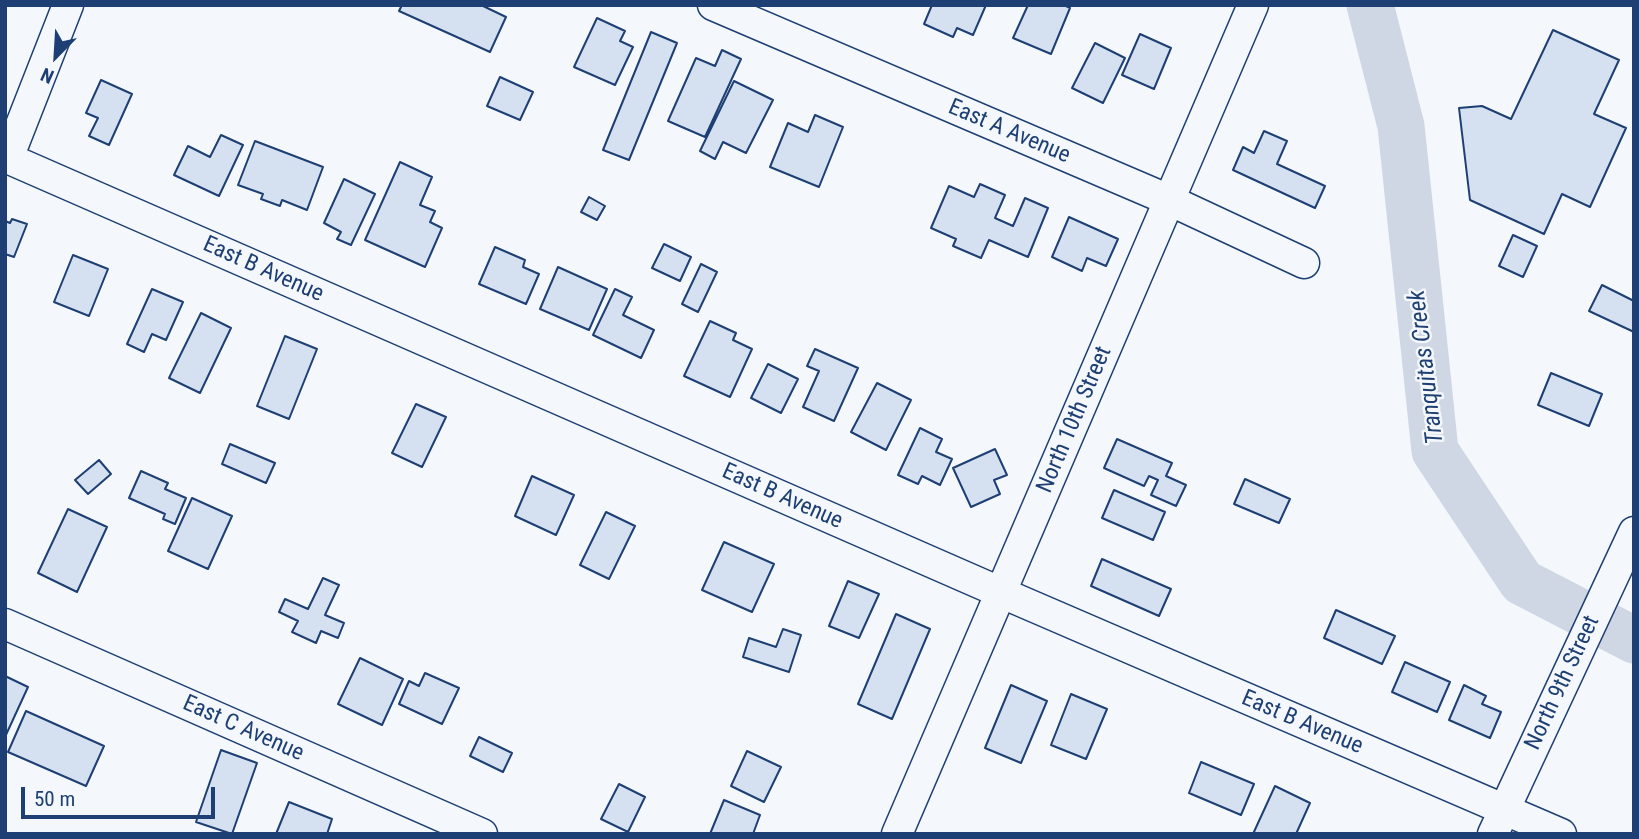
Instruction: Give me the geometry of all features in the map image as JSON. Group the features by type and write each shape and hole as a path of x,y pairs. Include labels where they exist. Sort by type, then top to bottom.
{"street":[{"path":"7,157 68,5"},
{"name":"East A Avenue","path":"713,5 1169,200 1304,263"},
{"name":"North 10th Street","path":"897,834 1253,5"},
{"name":"East B Avenue","path":"7,157 1002,593 1498,822 1561,834"},
{"name":"North 9th Street","path":"1498,822 1634,532"},
{"name":"East C Avenue","path":"5,624 482,834"}],"building":[{"path":"402,5 481,5 506,17 490,52 399,11"},
{"path":"932,5 986,5 973,35 957,28 953,37 924,24"},
{"path":"1028,5 1064,5 1070,8 1051,54 1013,38"},
{"path":"597,18 625,31 620,41 633,47 615,85 574,67"},
{"path":"1553,30 1619,60 1594,114 1626,128 1590,207 1562,194 1544,234 1470,200 1459,108 1482,106 1511,119"},
{"path":"651,32 677,43 629,160 603,150"},
{"path":"1140,34 1171,48 1154,89 1122,75"},
{"path":"1095,43 1125,58 1103,103 1072,88"},
{"path":"722,50 741,59 705,137 668,121 696,58 715,66"},
{"path":"500,77 533,92 520,120 487,106"},
{"path":"101,80 132,94 109,145 89,136 98,118 86,113"},
{"path":"734,81 773,100 746,153 723,142 715,159 700,151"},
{"path":"815,115 843,127 819,187 770,167 788,123 808,132"},
{"path":"1264,131 1287,141 1277,164 1325,186 1315,208 1233,170 1243,147 1254,153"},
{"path":"221,135 243,145 219,196 174,175 188,146 210,157"},
{"path":"255,141 323,167 307,210 282,200 280,206 261,199 263,194 238,185"},
{"path":"400,162 432,177 420,205 435,211 430,222 442,228 425,267 365,240"},
{"path":"344,179 375,194 351,245 337,239 341,232 324,223"},
{"path":"980,184 1005,195 995,218 1013,226 1025,198 1048,208 1028,257 989,240 981,258 953,246 956,239 931,228 949,186 974,197"},
{"path":"589,197 605,206 597,220 581,212"},
{"path":"1069,217 1118,239 1106,266 1087,258 1082,271 1052,257"},
{"path":"12,219 27,224 14,257 5,254 5,221 10,223"},
{"path":"1513,235 1537,246 1523,277 1499,266"},
{"path":"664,244 691,257 680,281 652,268"},
{"path":"495,247 525,260 523,267 539,274 526,304 479,284"},
{"path":"73,255 108,269 89,316 54,302"},
{"path":"701,264 717,272 698,312 682,304"},
{"path":"558,267 607,289 589,330 540,309"},
{"path":"1602,285 1634,301 1634,332 1589,311"},
{"path":"152,289 183,302 166,340 152,334 144,352 127,344"},
{"path":"615,289 632,297 623,315 654,330 641,358 593,335"},
{"path":"201,313 231,328 200,393 169,378"},
{"path":"710,321 736,333 733,340 752,349 730,397 684,376"},
{"path":"285,336 317,349 289,419 257,406"},
{"path":"815,349 858,368 834,421 803,407 819,371 807,366"},
{"path":"768,364 798,379 781,413 751,398"},
{"path":"1551,373 1602,394 1589,426 1538,405"},
{"path":"877,383 911,400 886,450 851,432"},
{"path":"416,404 446,417 422,467 392,453"},
{"path":"920,428 942,439 936,452 952,459 940,485 922,476 918,484 898,475"},
{"path":"1117,439 1172,463 1166,476 1186,485 1176,506 1151,495 1158,480 1149,476 1144,486 1104,468"},
{"path":"230,444 275,463 266,483 222,464"},
{"path":"995,449 1007,475 994,480 1000,494 971,507 953,468"},
{"path":"99,460 111,474 88,494 75,480"},
{"path":"141,471 168,483 165,489 186,498 175,524 163,519 165,514 129,498"},
{"path":"532,476 574,495 556,535 515,516"},
{"path":"1245,479 1290,499 1279,523 1234,504"},
{"path":"1114,490 1165,512 1153,540 1102,518"},
{"path":"192,498 232,516 208,569 168,551"},
{"path":"68,509 107,527 77,592 38,573"},
{"path":"606,512 635,526 609,579 580,565"},
{"path":"724,542 774,564 752,612 702,590"},
{"path":"1102,559 1171,589 1159,616 1091,586"},
{"path":"323,578 339,585 325,615 344,623 338,638 321,631 316,643 292,632 298,621 279,612 285,599 308,609"},
{"path":"848,581 879,594 859,638 829,626"},
{"path":"1336,610 1395,636 1382,664 1324,638"},
{"path":"896,614 930,629 892,719 858,704"},
{"path":"783,629 801,635 789,672 743,657 749,638 776,647"},
{"path":"360,658 403,679 382,725 338,704"},
{"path":"1405,662 1450,682 1437,712 1392,692"},
{"path":"425,673 459,688 442,724 399,704 409,681 419,686"},
{"path":"5,676 28,687 5,737"},
{"path":"1011,685 1047,701 1021,763 985,748"},
{"path":"1464,685 1486,696 1482,704 1501,712 1490,738 1449,720"},
{"path":"1071,694 1107,709 1086,759 1051,745"},
{"path":"26,711 104,746 86,786 8,752"},
{"path":"479,737 512,753 503,772 470,756"},
{"path":"221,750 257,763 232,834 196,822"},
{"path":"747,751 781,767 764,802 731,786"},
{"path":"1201,762 1254,784 1241,815 1189,793"},
{"path":"619,784 645,797 628,832 601,819"},
{"path":"1275,786 1310,803 1296,834 1253,834"},
{"path":"724,800 760,815 753,834 710,834"},
{"path":"289,802 332,819 327,834 276,834"}],"waterway":[{"name":"Tranquitas Creek","path":"1370,5 1401,126 1435,451 1522,582 1634,640"}]}
